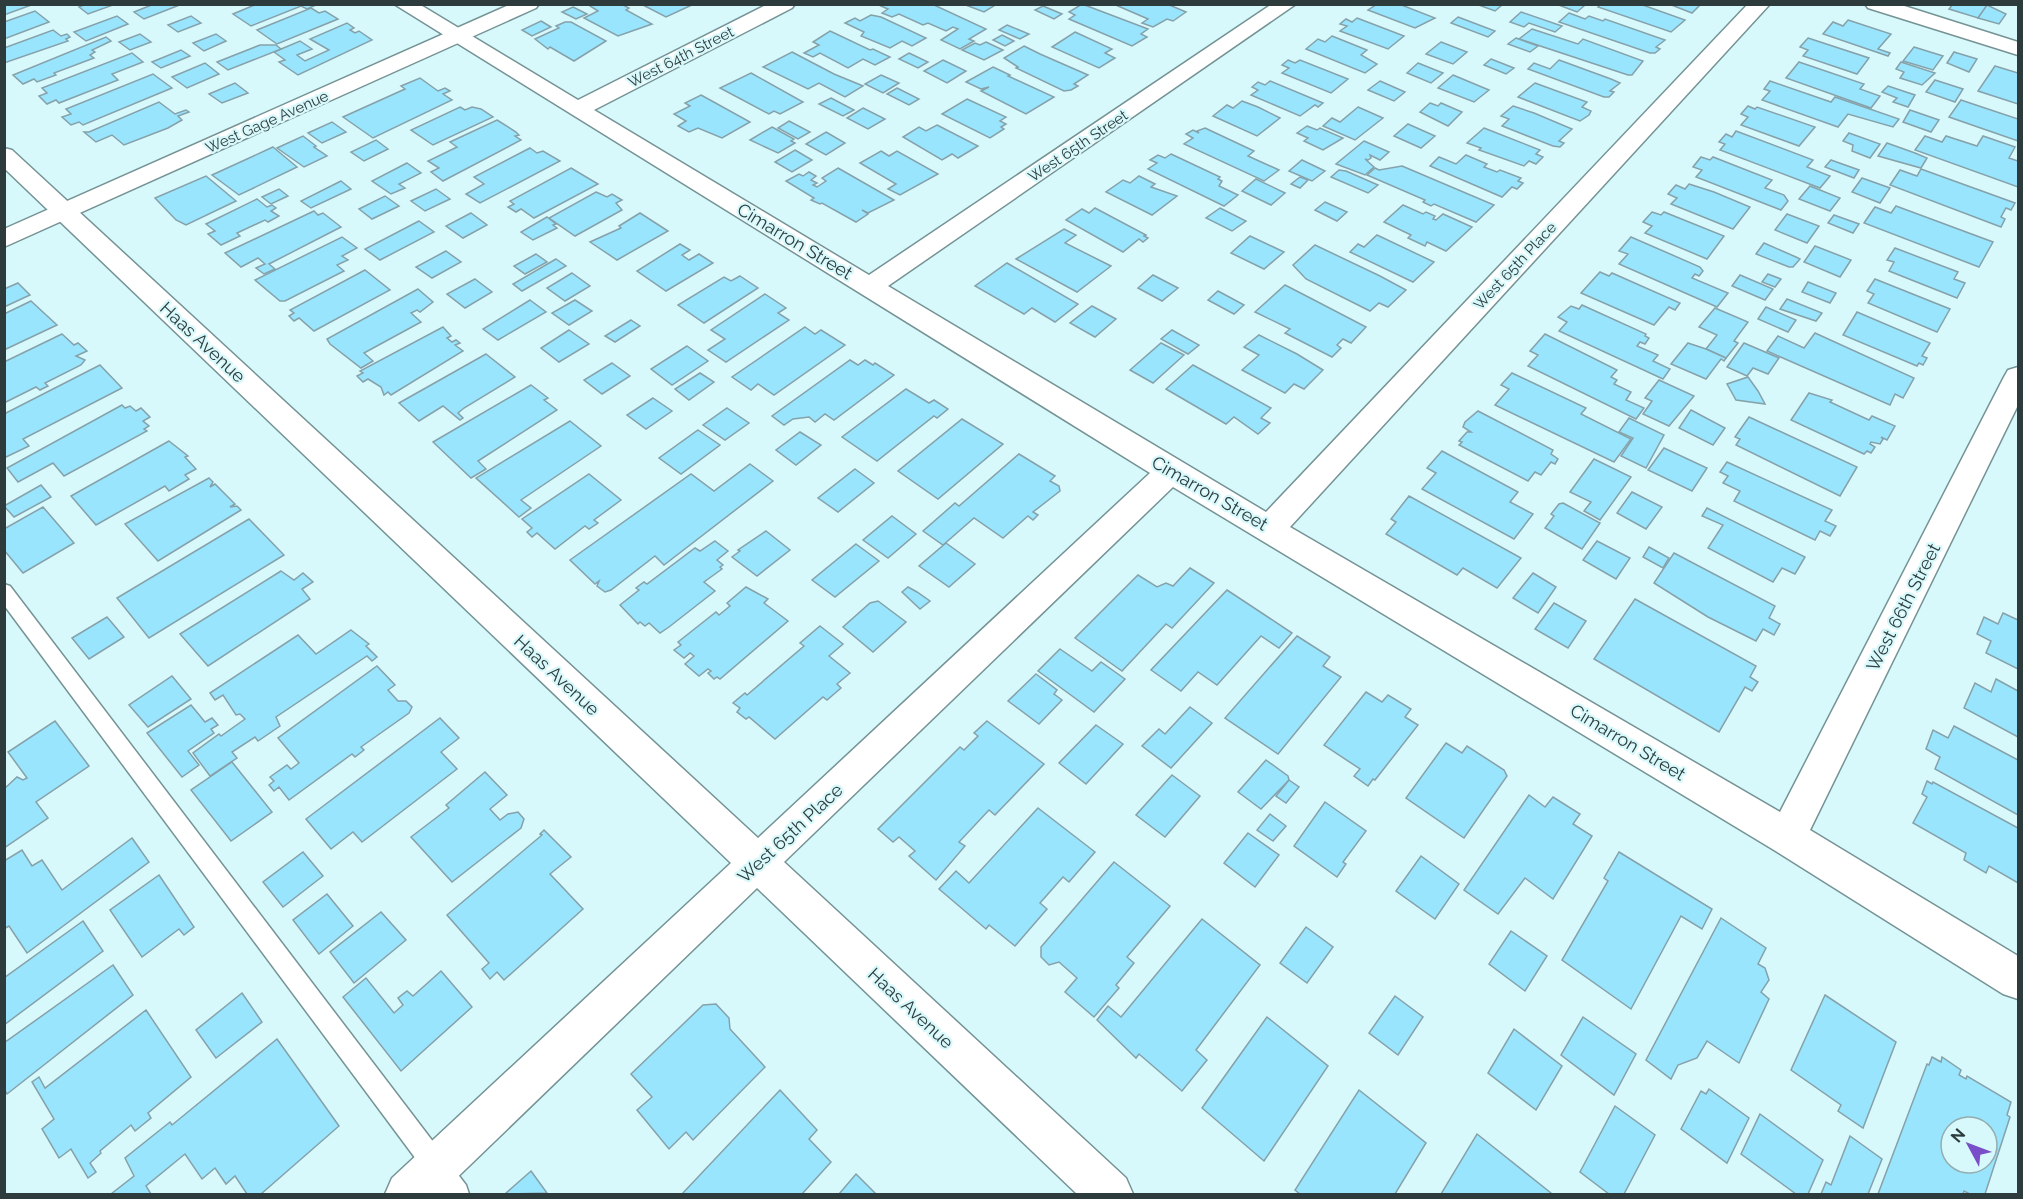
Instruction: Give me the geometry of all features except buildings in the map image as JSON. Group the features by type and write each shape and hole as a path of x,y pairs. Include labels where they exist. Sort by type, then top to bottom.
{"street":[{"name":"Cimarron Street","path":"404,4 1171,471 1787,837 2019,978"},
{"name":"West Gage Avenue","path":"4,239 529,4"},
{"name":"West 64th Street","path":"578,109 785,4"},
{"name":"West 65th Street","path":"870,286 1286,4"},
{"name":"West 65th Place","path":"1270,528 1760,4"},
{"path":"1875,4 2019,49"},
{"name":"Haas Avenue","path":"4,155 1110,1194"},
{"name":"West 66th Street","path":"1787,837 2019,377"},
{"name":"West 65th Place","path":"408,1194 446,1181 758,864 1171,471"}],"lane":[{"path":"4,591 446,1181"}]}
